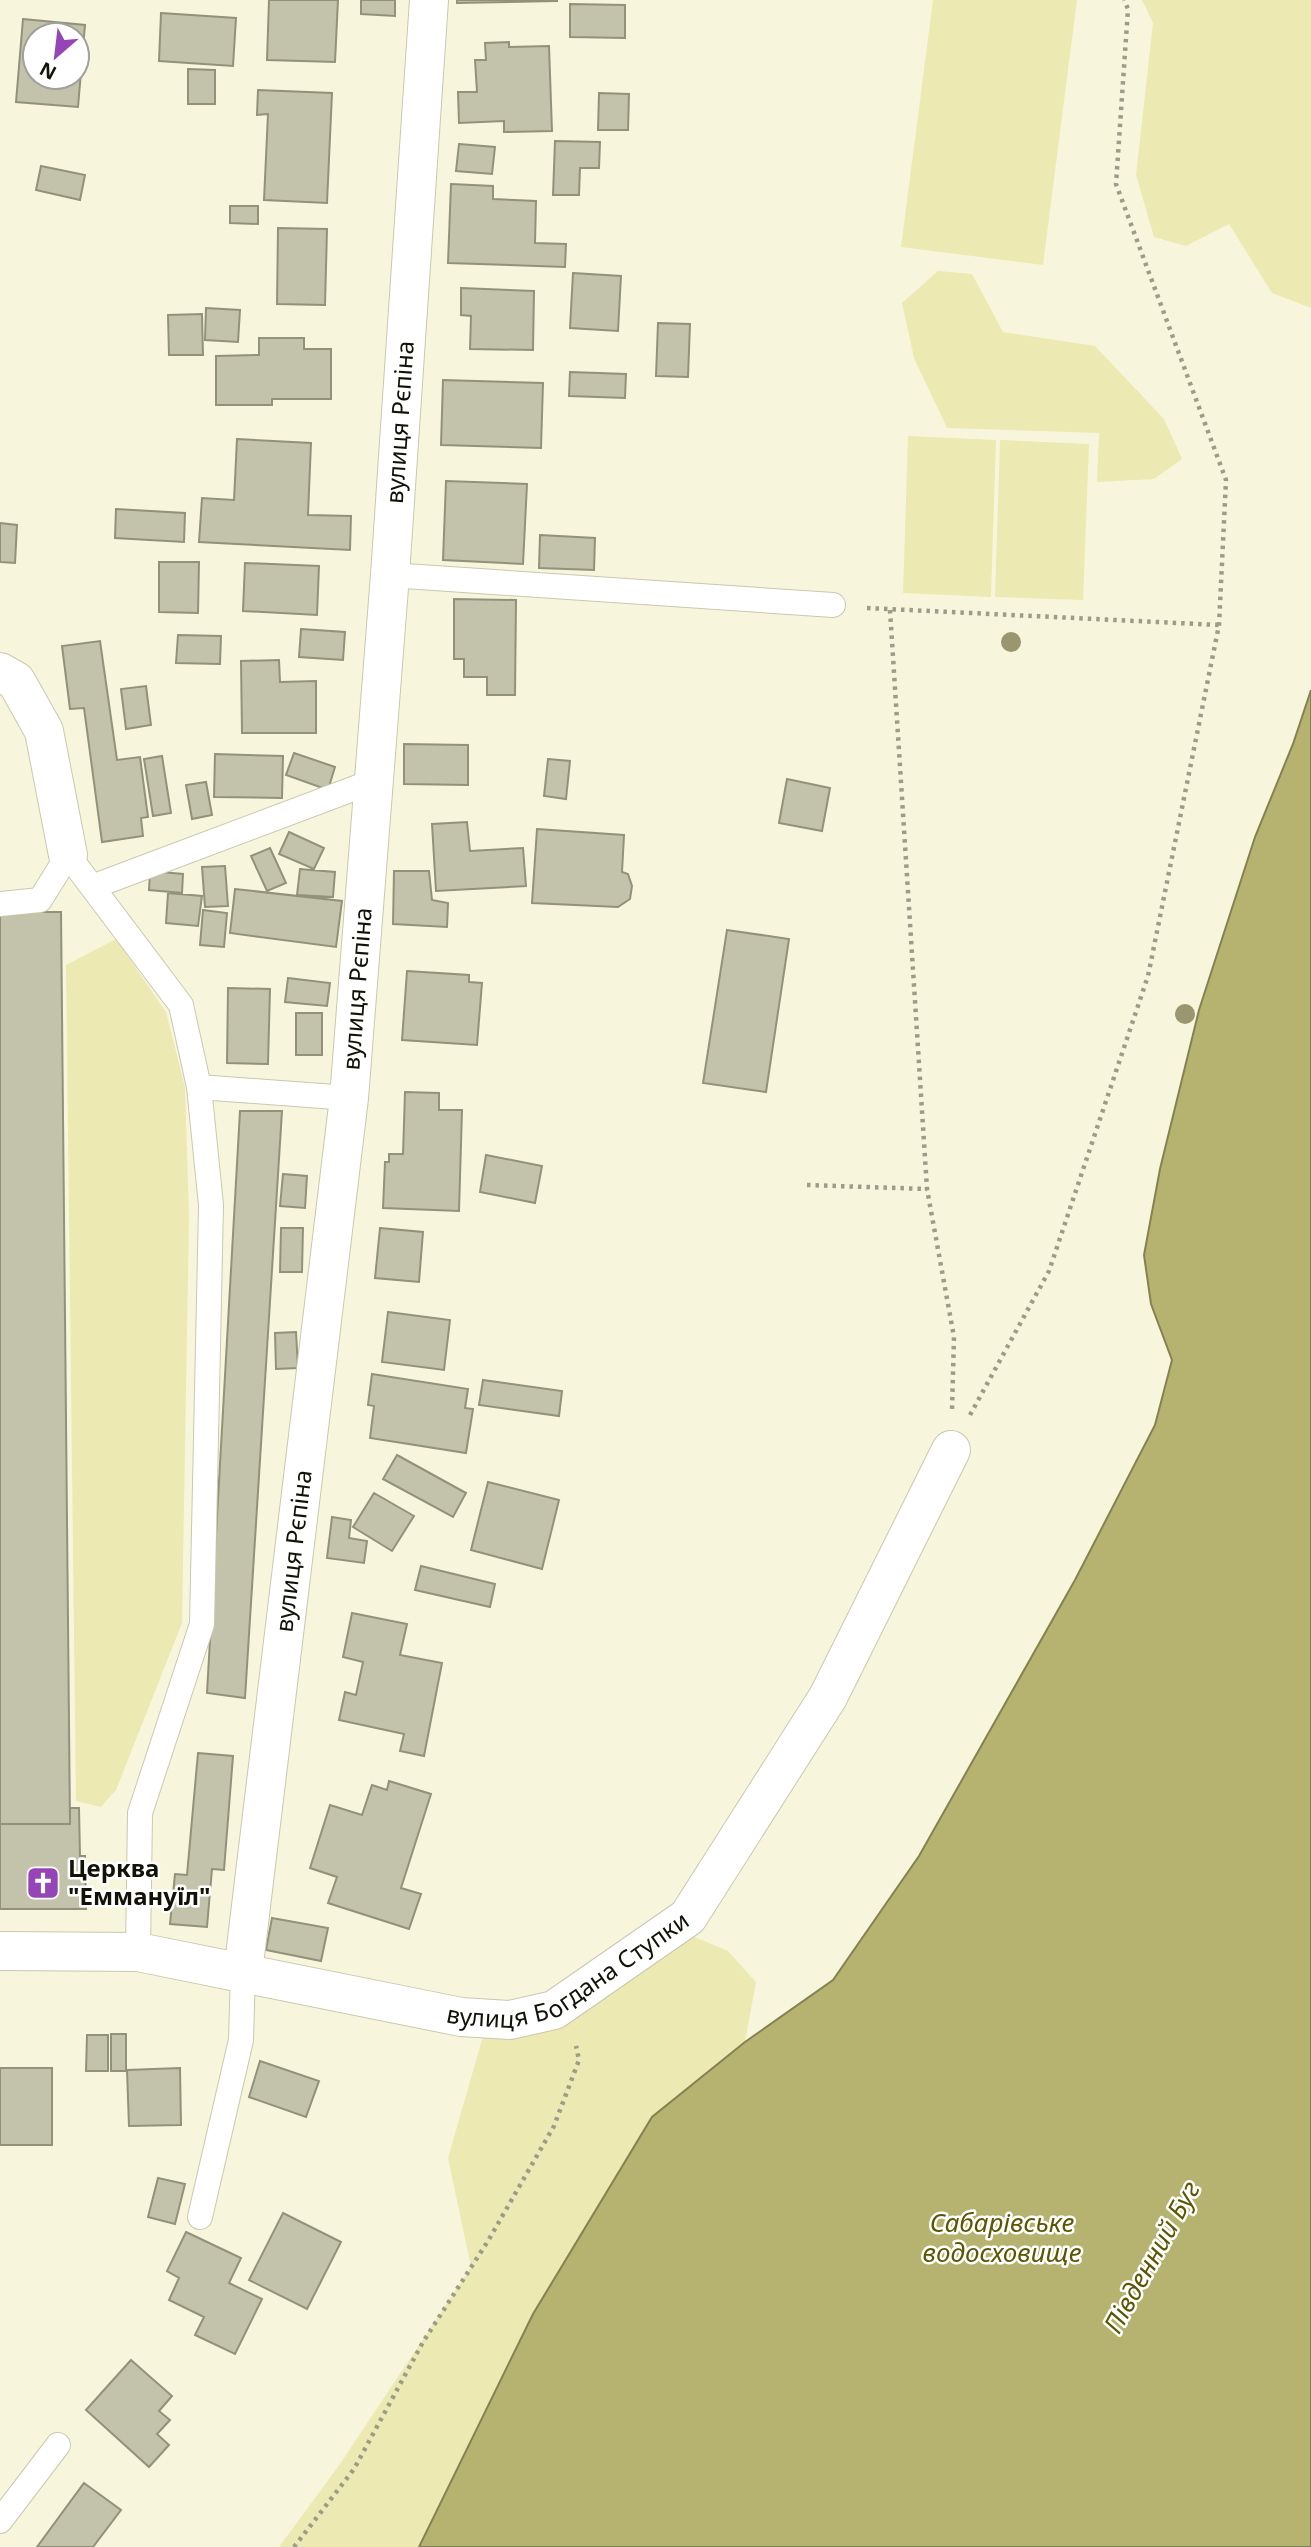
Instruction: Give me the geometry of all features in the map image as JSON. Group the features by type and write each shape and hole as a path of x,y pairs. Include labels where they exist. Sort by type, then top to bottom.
{"street":[{"name":"вулиця Рєпіна","path":"243,1972 349,1098 390,575 429,0"},
{"path":"0,672 16,681 44,731 68,855"},
{"name":"вулиця Богдана Ступки","path":"0,1951 138,1952 461,2017 510,2020 554,2010 688,1917 828,1697 951,1450"}],"lane":[{"path":"390,575 833,606"},
{"path":"92,887 374,781"},
{"path":"0,904 40,900 68,855 181,1006 199,1087 211,1205 202,1623 140,1813 138,1952"},
{"path":"199,1087 349,1098"},
{"path":"200,2217 241,2040 243,1972"},
{"path":"0,2521 58,2445"}],"path":[{"path":"951,1450 1049,1271 1148,976 1219,625 1226,480 1116,184 1128,9 1124,0"},
{"path":"833,606 1219,625"},
{"path":"890,610 927,1189 954,1337 951,1450"},
{"path":"807,1185 927,1189"},
{"path":"294,2547 354,2469 423,2342 488,2241 554,2126 579,2060 568,2000"}],"shaded area":[{"path":"933,0 1077,0 1043,265 901,247"},
{"path":"1142,0 1311,0 1311,308 1272,293 1229,224 1186,246 1154,237 1136,175 1153,23"},
{"path":"938,271 972,274 1003,332 1095,346 1164,419 1182,459 1154,479 1097,482 1099,433 947,428 914,358 902,303"},
{"path":"908,436 996,440 991,597 903,593"},
{"path":"1000,440 1089,444 1083,600 995,597"},
{"path":"116,939 166,1012 185,1087 189,1217 182,1623 116,1790 101,1807 76,1801 66,965"},
{"path":"673,1928 728,1951 756,1982 745,2042 652,2117 533,2314 419,2547 279,2547 340,2464 471,2267 448,2158 488,2019 510,2020"}],"water":[{"name":"Сабарівське водосховище","path":"1311,690 1311,2547 419,2547 533,2314 652,2117 745,2042 833,1980 919,1856 1075,1580 1155,1425 1172,1360 1151,1304 1144,1255 1160,1169 1199,1010 1255,837 1293,744"}],"building":[{"path":"269,0 338,0 335,62 267,60"},
{"path":"361,0 395,0 395,16 361,14"},
{"path":"457,0 557,0 557,1 457,3"},
{"path":"570,4 625,5 625,38 570,37"},
{"path":"161,13 236,18 233,66 159,61"},
{"path":"509,42 509,47 549,46 552,131 504,132 504,121 459,123 458,92 477,92 475,60 486,60 485,43"},
{"path":"21,43 21,91 79,91 78,107 16,102"},
{"path":"188,69 215,70 215,104 188,104"},
{"path":"258,90 332,93 327,203 264,200 268,114 257,115"},
{"path":"599,93 629,94 628,130 598,130"},
{"path":"555,141 600,142 599,168 580,168 579,195 553,195"},
{"path":"459,144 495,147 492,174 456,171"},
{"path":"41,166 85,175 80,200 36,190"},
{"path":"451,184 493,186 493,199 536,201 535,243 566,244 565,267 448,263"},
{"path":"230,206 258,206 258,224 230,223"},
{"path":"278,228 327,229 325,305 277,304"},
{"path":"573,273 621,276 618,331 570,328"},
{"path":"461,288 534,291 533,350 470,349 471,316 461,315"},
{"path":"206,308 240,310 238,342 205,340"},
{"path":"202,314 203,355 169,355 168,315"},
{"path":"658,323 690,324 688,377 656,376"},
{"path":"259,338 304,338 304,349 331,349 331,399 272,399 272,405 216,405 216,356 259,355"},
{"path":"570,372 626,374 625,398 569,396"},
{"path":"443,380 543,383 541,448 441,445"},
{"path":"237,439 311,443 308,515 351,516 350,550 199,542 202,498 234,500"},
{"path":"446,481 527,484 523,564 443,560"},
{"path":"116,509 185,513 184,542 115,538"},
{"path":"0,523 17,525 15,563 0,562"},
{"path":"540,535 595,538 594,570 539,568"},
{"path":"159,562 199,562 198,613 159,612"},
{"path":"245,563 319,566 317,615 243,611"},
{"path":"454,599 516,600 515,695 487,695 487,677 464,677 464,659 454,659"},
{"path":"301,629 345,632 343,660 299,657"},
{"path":"178,635 221,636 220,664 176,663"},
{"path":"100,641 117,760 140,757 148,817 141,818 143,836 102,842 84,708 70,709 62,646"},
{"path":"279,660 280,682 316,681 316,733 242,733 241,661"},
{"path":"146,686 151,725 126,729 121,689"},
{"path":"404,744 468,745 468,785 404,784"},
{"path":"294,753 335,767 328,790 286,775"},
{"path":"215,754 283,756 282,798 214,797"},
{"path":"162,756 171,813 153,816 144,759"},
{"path":"548,759 570,761 566,799 544,796"},
{"path":"787,779 830,788 822,831 779,823"},
{"path":"206,782 212,815 192,819 186,785"},
{"path":"467,822 470,851 523,848 526,886 436,891 432,824"},
{"path":"537,829 624,835 622,872 628,874 632,886 630,899 618,907 532,903"},
{"path":"289,832 324,848 314,869 279,854"},
{"path":"270,848 286,883 267,891 251,856"},
{"path":"225,866 228,906 205,907 202,867"},
{"path":"300,869 335,872 333,897 297,895"},
{"path":"150,871 183,874 182,893 149,890"},
{"path":"394,871 429,871 432,900 448,903 447,927 393,924"},
{"path":"235,889 342,901 336,947 230,933"},
{"path":"168,893 202,896 198,926 166,923"},
{"path":"203,910 227,913 224,947 200,945"},
{"path":"0,912 61,912 70,1824 0,1824"},
{"path":"727,930 789,939 766,1092 703,1083"},
{"path":"407,971 469,975 469,982 482,983 477,1045 402,1040"},
{"path":"288,978 330,983 327,1006 285,1002"},
{"path":"228,988 270,989 268,1064 227,1063"},
{"path":"296,1013 322,1013 322,1055 296,1055"},
{"path":"405,1092 439,1093 439,1110 462,1110 459,1211 383,1208 385,1162 389,1162 389,1154 403,1154"},
{"path":"240,1111 282,1111 245,1698 207,1693"},
{"path":"486,1155 542,1166 535,1203 480,1192"},
{"path":"283,1174 307,1176 305,1208 280,1206"},
{"path":"281,1228 303,1228 302,1272 280,1272"},
{"path":"380,1228 423,1232 419,1282 375,1278"},
{"path":"388,1312 450,1320 444,1370 382,1362"},
{"path":"296,1332 298,1368 276,1369 275,1333"},
{"path":"372,1374 468,1389 465,1408 473,1409 466,1453 370,1438 374,1406 368,1405"},
{"path":"483,1380 562,1391 559,1416 479,1405"},
{"path":"397,1455 466,1493 453,1517 383,1479"},
{"path":"488,1482 559,1500 542,1569 471,1550"},
{"path":"374,1493 414,1516 392,1551 353,1527"},
{"path":"332,1517 351,1520 349,1538 367,1541 364,1563 327,1558"},
{"path":"421,1566 495,1584 490,1607 415,1590"},
{"path":"352,1613 407,1624 400,1655 442,1663 424,1756 400,1751 404,1734 339,1720 345,1692 356,1695 363,1662 343,1657"},
{"path":"198,1753 233,1756 224,1870 212,1869 207,1927 170,1924 175,1874 187,1875"},
{"path":"389,1781 431,1794 401,1888 421,1894 409,1929 328,1903 337,1877 310,1868 330,1805 362,1815 372,1785 387,1790"},
{"name":"Церква \"Еммануїл\"","path":"70,1808 79,1808 80,1856 85,1856 86,1909 0,1909 0,1824 70,1824"},
{"path":"272,1918 328,1928 321,1961 266,1950"},
{"path":"111,2034 126,2034 126,2071 111,2071"},
{"path":"87,2035 108,2035 108,2071 86,2071"},
{"path":"260,2061 319,2081 306,2117 249,2097"},
{"path":"0,2068 52,2068 52,2145 0,2145"},
{"path":"180,2068 181,2125 129,2126 127,2070"},
{"path":"158,2178 185,2184 175,2224 148,2217"},
{"path":"283,2213 341,2242 307,2309 249,2280"},
{"path":"186,2232 241,2258 229,2283 262,2299 235,2354 195,2335 204,2317 169,2300 179,2278 167,2271"},
{"path":"131,2360 172,2396 159,2411 170,2420 157,2434 169,2445 149,2467 86,2410"},
{"path":"84,2483 121,2510 93,2547 37,2547"}],"place":[{"name":"Церква \"Еммануїл\"","path":"43,1883"}],"water label":[{"name":"Південний Буг","path":"1152,2257"}]}
